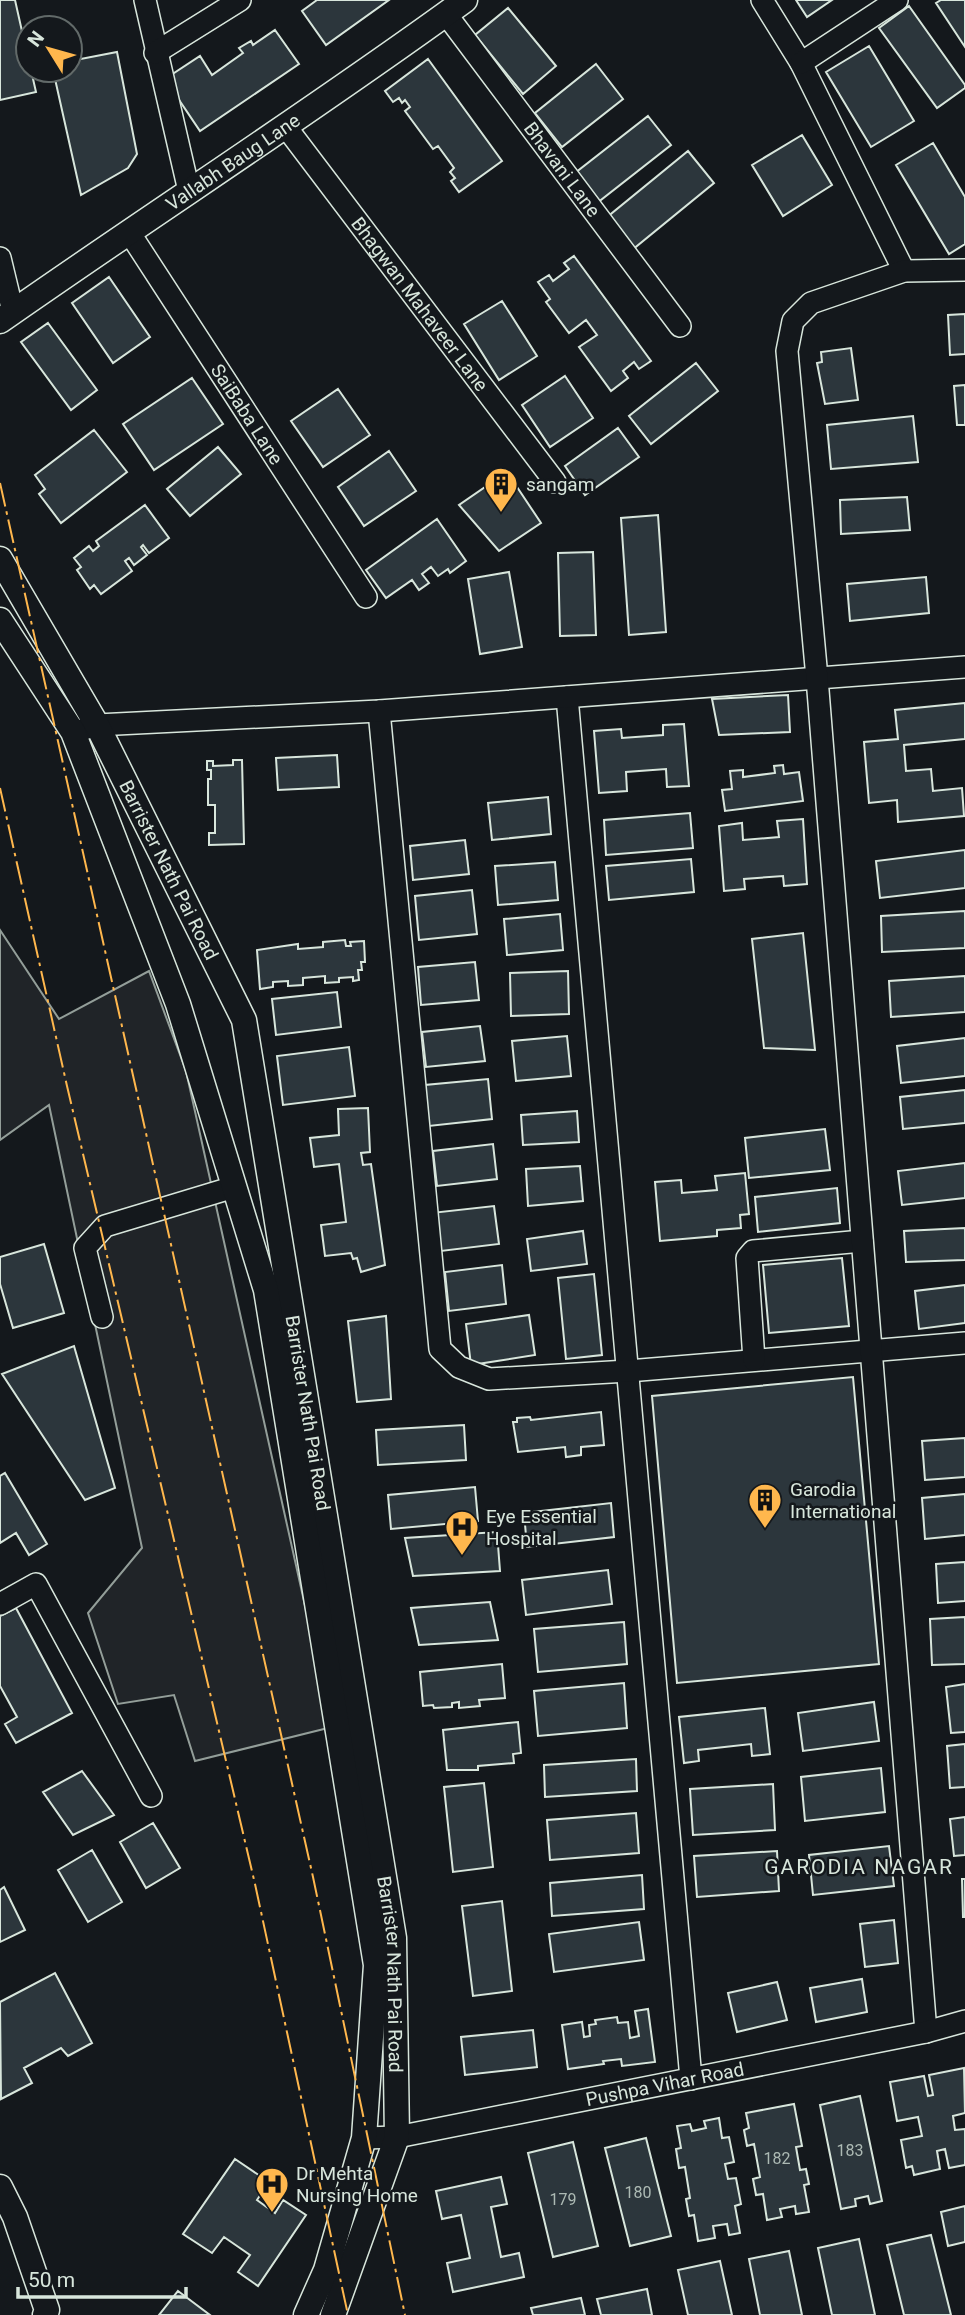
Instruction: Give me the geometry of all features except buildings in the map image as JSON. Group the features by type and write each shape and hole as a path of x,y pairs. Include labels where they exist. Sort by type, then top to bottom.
{"street":[{"path":"145,0 155,53 189,191"},
{"path":"155,53 240,0"},
{"path":"762,0 801,63 904,271"},
{"path":"801,63 897,0"},
{"name":"Vallabh Baug Lane","path":"6,317 286,127 456,7"},
{"name":"Bhavani Lane","path":"456,7 680,326"},
{"name":"Bhagwan Mahaveer Lane","path":"286,127 555,482"},
{"name":"SaiBaba Lane","path":"129,232 366,597"},
{"path":"0,258 6,317"},
{"path":"926,2032 817,678 787,352 793,321 811,303 904,271 965,270"},
{"name":"Barrister Nath Pai Road","path":"0,559 97,725 244,1020 394,1938 397,2137 333,2315"},
{"path":"0,620 73,732 178,1004 266,1290 376,1965 364,2138 326,2270 306,2315"},
{"path":"73,732 97,725 379,711 965,667"},
{"path":"567,697 691,2079"},
{"path":"379,711 440,1349 459,1367 489,1379 628,1371 965,1343"},
{"path":"102,1317 85,1248 105,1226 234,1187"},
{"path":"754,1360 747,1258 749,1254 753,1251 862,1241"},
{"path":"0,1604 36,1584 151,1797"},
{"name":"Pushpa Vihar Road","path":"364,2138 397,2137 926,2032 965,2021"},
{"path":"0,2187 19,2228 47,2310 45,2315"}],"shaded area":[{"path":"0,930 59,1019 149,971 186,1071 332,1727 195,1761 174,1695 118,1704 88,1613 142,1548 49,1105 0,1140"}],"power":[{"path":"0,483 313,1877 405,2315"},
{"path":"0,788 67,1086 255,1884 348,2315"}],"place":[{"name":"sangam","path":"501,514"},
{"name":"Garodia International","path":"765,1530"},
{"name":"Eye Essential Hospital","path":"462,1557"},
{"name":"Dr Mehta Nursing Home","path":"272,2214"}],"district":[{"name":"GARODIA NAGAR","path":"859,1867"}]}
